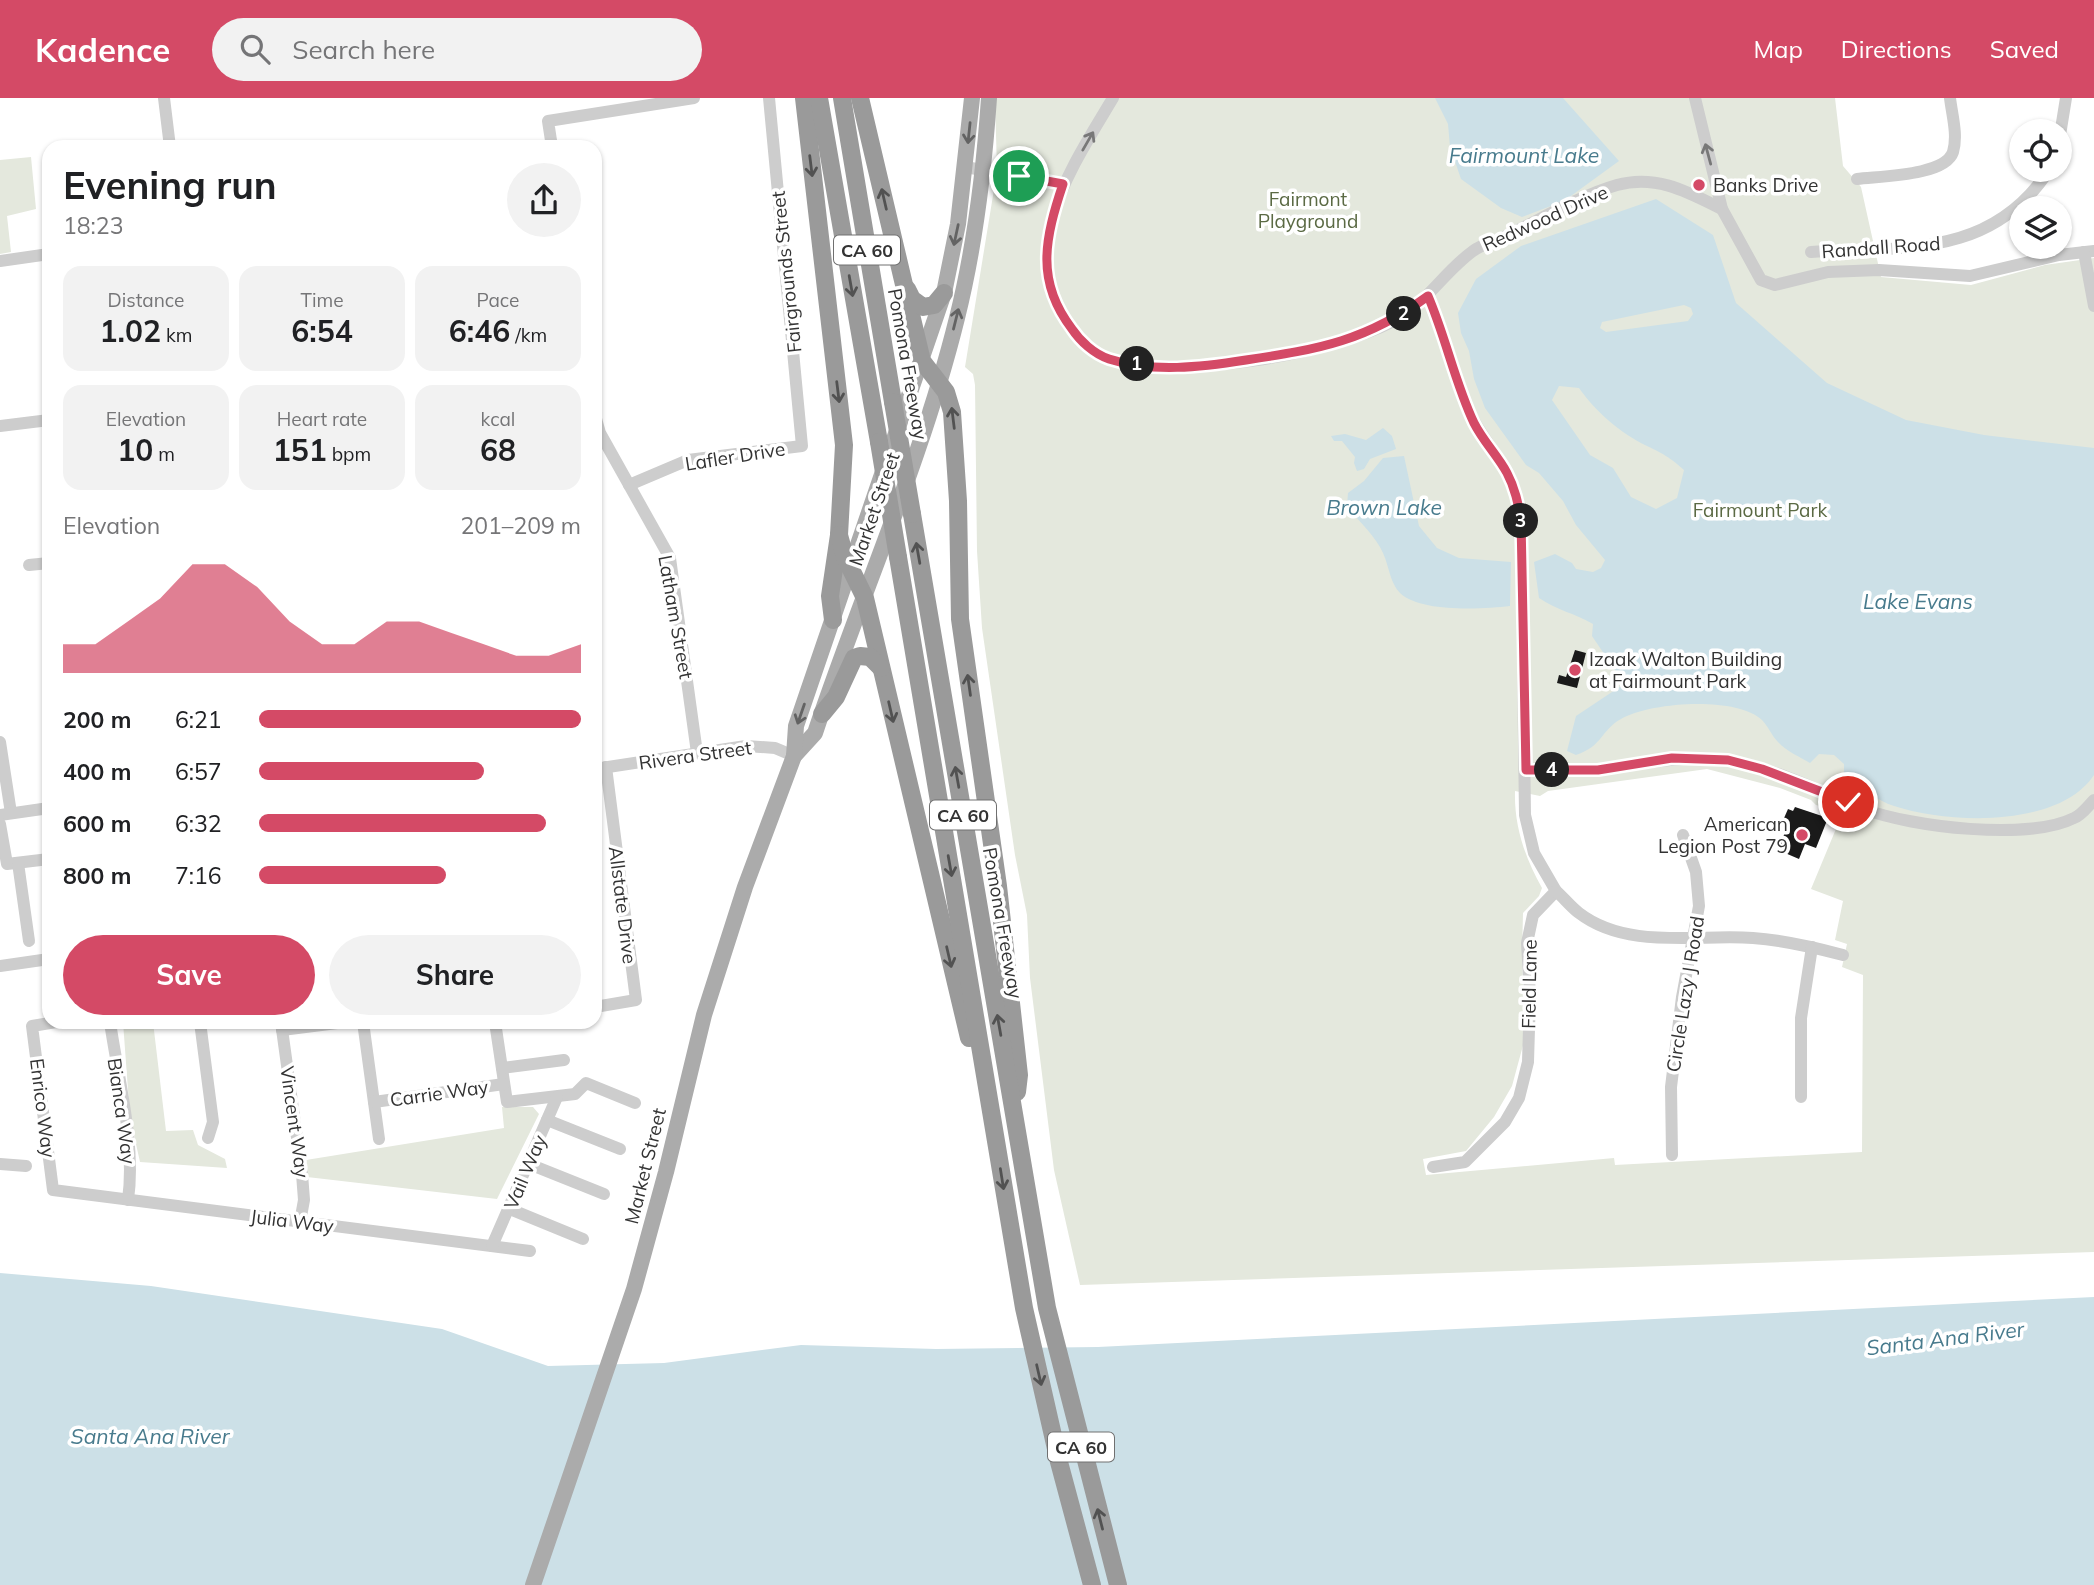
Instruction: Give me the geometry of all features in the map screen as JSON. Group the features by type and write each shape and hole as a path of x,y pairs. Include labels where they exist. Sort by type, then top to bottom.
{"highway":[{"path":"804,98 844,445 839,536 830,596 834,620"},
{"name":"CA 60","path":"818,98 879,442 1024,1308 1059,1462 1092,1585"},
{"name":"Pomona Freeway","path":"842,98 1048,1308 1118,1585"},
{"path":"860,98 922,361 947,394 953,412 958,490 960,619 998,886 1019,1075 1014,1117"},
{"path":"904,285 912,299 923,307 934,305 944,293"},
{"path":"839,536 845,557 865,598 962,1015 991,1111"},
{"path":"822,714 836,697 854,659 860,656 870,657 881,668"}],"main road":[{"name":"Market Street","path":"533,1585 646,1247 704,1014 745,887 794,755 796,726 944,293 958,224 972,98"},
{"name":"Market Street","path":"794,755 815,733 865,598 938,385 964,288 982,169 989,98"}],"street":[{"path":"164,98 169,140"},
{"path":"551,140 548,121 694,98"},
{"name":"Fairgrounds Street","path":"769,98 802,446"},
{"name":"Redwood Drive","path":"1113,98 1063,184 1050,223 1046,249 1050,289 1060,314 1080,341 1107,358 1141,365 1181,367 1318,349 1395,320 1428,296 1478,247 1618,185 1658,181 1722,209"},
{"path":"1695,98 1722,209 1761,279 1775,285 1828,272 1880,270 1970,276 2089,251 2094,306"},
{"path":"1857,179 1928,170 1943,165 1952,154 1955,135 1950,98"},
{"path":"2063,119 2066,98"},
{"path":"965,167 1063,184"},
{"name":"Randall Road","path":"1811,252 1951,242 1984,229 2009,215 2023,204 2040,182"},
{"path":"0,261 42,255"},
{"path":"1428,296 1476,427 1506,471 1516,491 1521,520 1525,815 1534,853 1556,891 1581,914 1616,931 1651,936 1753,938 1812,947 1843,955"},
{"path":"0,426 42,421"},
{"name":"Latham Street","path":"602,437 670,558 697,752"},
{"name":"Lafler Drive","path":"629,485 688,460 802,446"},
{"path":"29,565 42,564"},
{"path":"0,742 6,814 42,809"},
{"name":"Rivera Street","path":"602,768 758,745 794,755"},
{"path":"1526,770 1598,770 1672,758 1728,760 1762,769 1867,810 1943,827 2002,830 2041,828 2076,818 2094,800"},
{"name":"Allstate Drive","path":"602,781 636,1000 602,1006"},
{"path":"0,824 13,864 29,942"},
{"name":"Circle Lazy J Road","path":"1672,1155 1671,1087 1682,997 1699,906 1696,872 1683,835"},
{"path":"13,864 42,860"},
{"name":"Field Lane","path":"1433,1167 1465,1162 1505,1122 1519,1098 1528,1062 1530,995 1527,943 1533,915 1556,891"},
{"path":"1801,1097 1801,1018 1812,947"},
{"path":"0,966 42,960"},
{"name":"Enrico Way","path":"42,1024 32,1026 53,1191"},
{"name":"Bianca Way","path":"111,1029 128,1145 131,1177 128,1200"},
{"path":"201,1029 213,1122 208,1138"},
{"name":"Vincent Way","path":"282,1029 302,1174 304,1199 300,1222"},
{"path":"364,1029 379,1139"},
{"path":"496,1029 507,1102 575,1094 586,1083 635,1103"},
{"path":"502,1069 564,1060"},
{"name":"Carrie Way","path":"374,1102 504,1084"},
{"name":"Vail Way","path":"492,1246 557,1097"},
{"path":"547,1119 620,1149"},
{"path":"0,1164 26,1166"},
{"path":"528,1164 604,1194"},
{"name":"Julia Way","path":"53,1191 530,1251"},
{"path":"510,1209 583,1239"}],"green space":[{"name":"Fairmount Park","path":"995,98 1835,98 1843,166 1861,187 1881,277 1971,285 2045,265 2094,258 2094,1252 1080,1285 1054,1170 1030,978 1027,915 1015,855 982,628 977,551 975,385 973,374 965,367 997,171","holes":["1707,769 1780,788 1811,800 1816,805 1843,812 1811,889 1843,901 1835,940 1847,944 1842,967 1863,975 1862,1152 1615,1165 1614,1158 1426,1175 1423,1159 1466,1151 1494,1117 1512,1086 1525,1038 1523,913 1539,896 1542,888 1522,841 1516,817 1515,791 1540,796 1548,791"]},
{"path":"31,157 36,209 7,216 11,252 0,254 0,160"},
{"path":"124,1029 154,1029 166,1131 193,1130 198,1145 225,1159 227,1168 140,1162 130,1117"},
{"path":"502,1107 533,1107 539,1114 497,1199 307,1177 306,1160 504,1128"}],"water":[{"name":"Fairmount Lake","path":"1435,98 1563,98 1619,161 1564,201 1522,217 1501,208 1461,179 1450,147 1448,124"},
{"name":"Lake Evans","path":"1656,199 1713,235 1736,303 1827,383 1906,420 1984,435 2094,448 2094,775 2078,792 2056,805 2030,813 2002,817 1972,818 1917,812 1888,804 1844,776 1844,764 1834,755 1819,754 1810,763 1781,745 1762,720 1750,712 1714,705 1672,706 1635,713 1614,723 1597,743 1585,751 1576,755 1567,751 1576,716 1621,686 1621,679 1592,636 1593,624 1539,598 1534,562 1555,554 1572,563 1576,569 1593,572 1601,568 1605,560 1576,525 1563,501 1539,473 1526,465 1485,408 1474,379 1458,313 1476,279 1521,246","holes":["1684,305 1691,308 1693,314 1688,321 1606,332 1600,328 1602,322","1559,386 1579,388 1600,413 1618,428 1666,456 1684,470 1677,498 1656,509 1631,497 1613,468 1590,455 1552,400"]},
{"path":"1383,428 1392,436 1396,449 1370,459 1364,469 1357,471 1355,457 1342,441 1334,441 1331,436 1345,434 1366,440"},
{"name":"Brown Lake","path":"1404,456 1419,526 1437,548 1459,558 1511,562 1510,606 1437,607 1410,599 1397,589 1380,547 1347,506 1348,493 1364,481 1383,458"},
{"name":"Santa Ana River","path":"0,1273 151,1286 442,1329 548,1366 664,1363 801,1345 936,1349 1098,1347 2094,1297 2094,1585 0,1585"}],"building":[{"name":"Izaak Walton Building at Fairmount Park","path":"1575,650 1586,653 1577,688 1557,683 1559,675 1566,677"},
{"name":"American Legion Post 79","path":"1795,807 1828,818 1816,848 1805,844 1799,859 1778,850 1787,827 1781,825 1788,809 1793,811"}],"place":[{"name":"Banks Drive","path":"1699,185"},
{"name":"Izaak Walton Building at Fairmount Park","path":"1575,670"},
{"name":"American Legion Post 79","path":"1802,835"}],"route":[{"path":"1019,176 1063,184 1050,223 1046,249 1050,289 1060,314 1080,341 1107,358 1141,365 1181,367 1230,363 1318,349 1395,320 1428,296 1476,427 1506,471 1516,491 1521,520 1526,770 1598,770 1672,758 1728,760 1762,769 1848,802"}],"park label":[{"name":"Fairmont Playground","path":"1308,210"}]}
